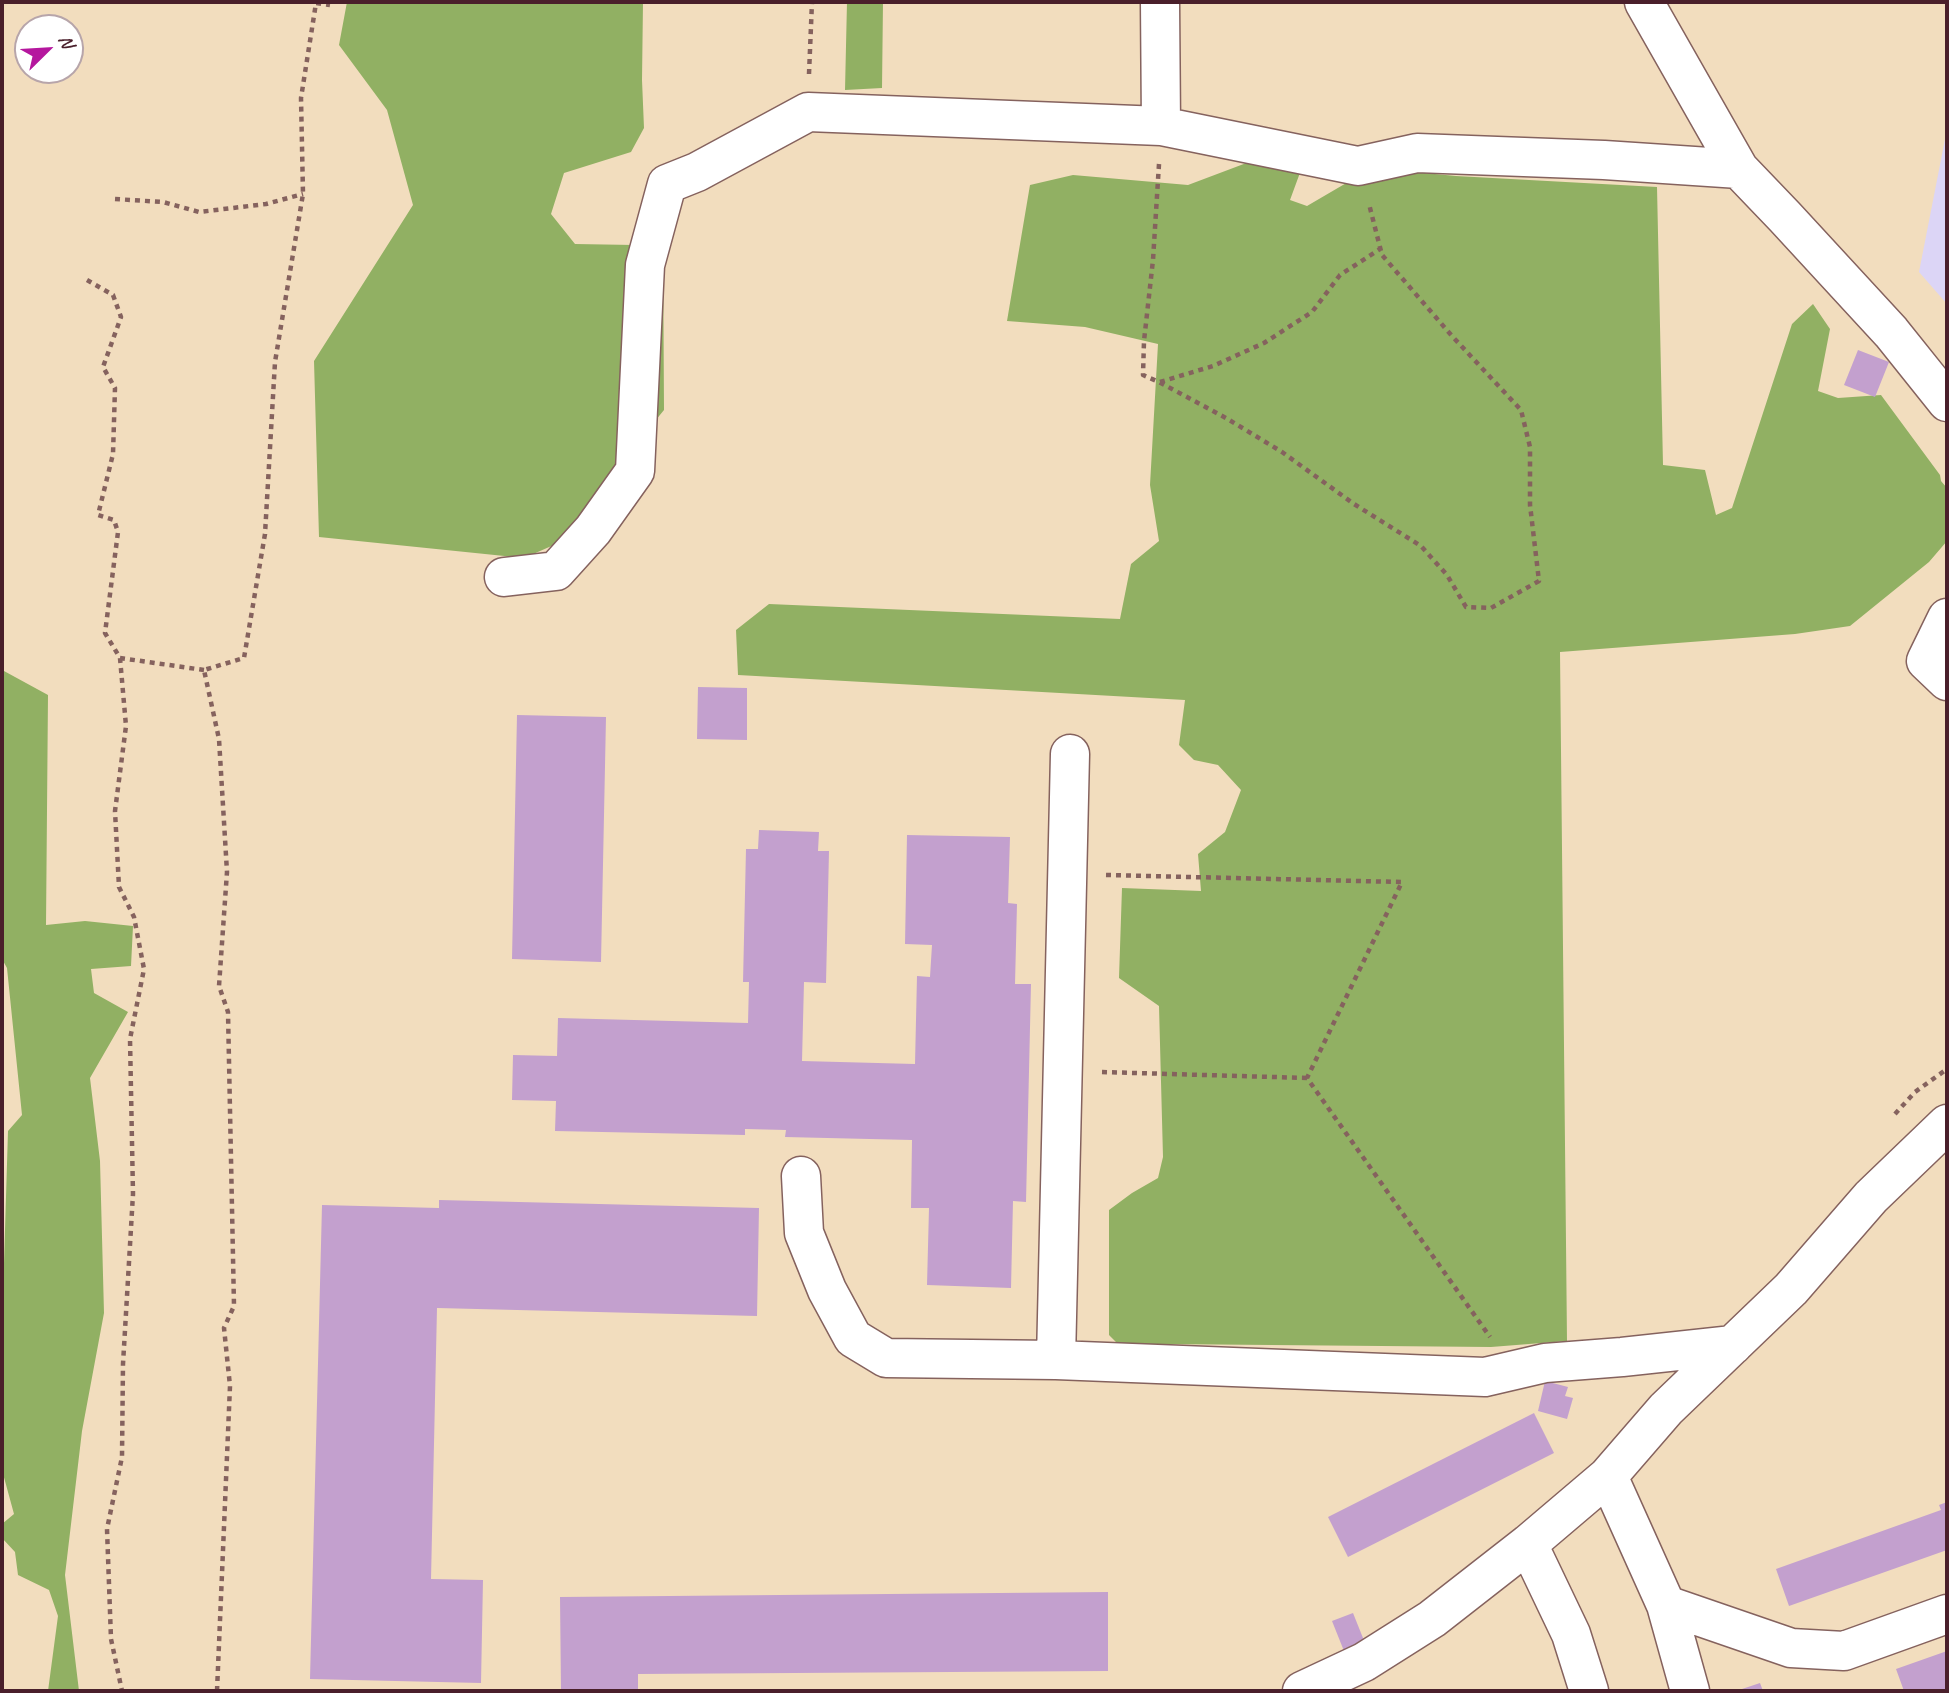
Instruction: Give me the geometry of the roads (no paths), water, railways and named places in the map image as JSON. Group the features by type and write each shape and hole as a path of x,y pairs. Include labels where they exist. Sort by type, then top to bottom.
{"street":[{"path":"1160,2 1161,126"},
{"path":"1644,2 1739,169 1891,332 1947,402"},
{"path":"504,577 556,571 593,530 635,471 645,265 667,184 697,172 808,112 1161,126 1358,166 1417,153 1604,160 1739,169"},
{"path":"1947,618 1926,661 1947,681"},
{"path":"1056,1360 1070,754"},
{"path":"1301,1691 1364,1662 1432,1619 1528,1545 1608,1476 1666,1409 1791,1289 1871,1197 1947,1124"},
{"path":"801,1176 804,1233 827,1290 853,1338 886,1358 1056,1360 1485,1377 1545,1363 1733,1345"},
{"path":"1608,1476 1666,1605 1690,1691"},
{"path":"1528,1545 1571,1634 1589,1691"},
{"path":"1666,1605 1791,1648 1844,1651 1947,1615"}]}
